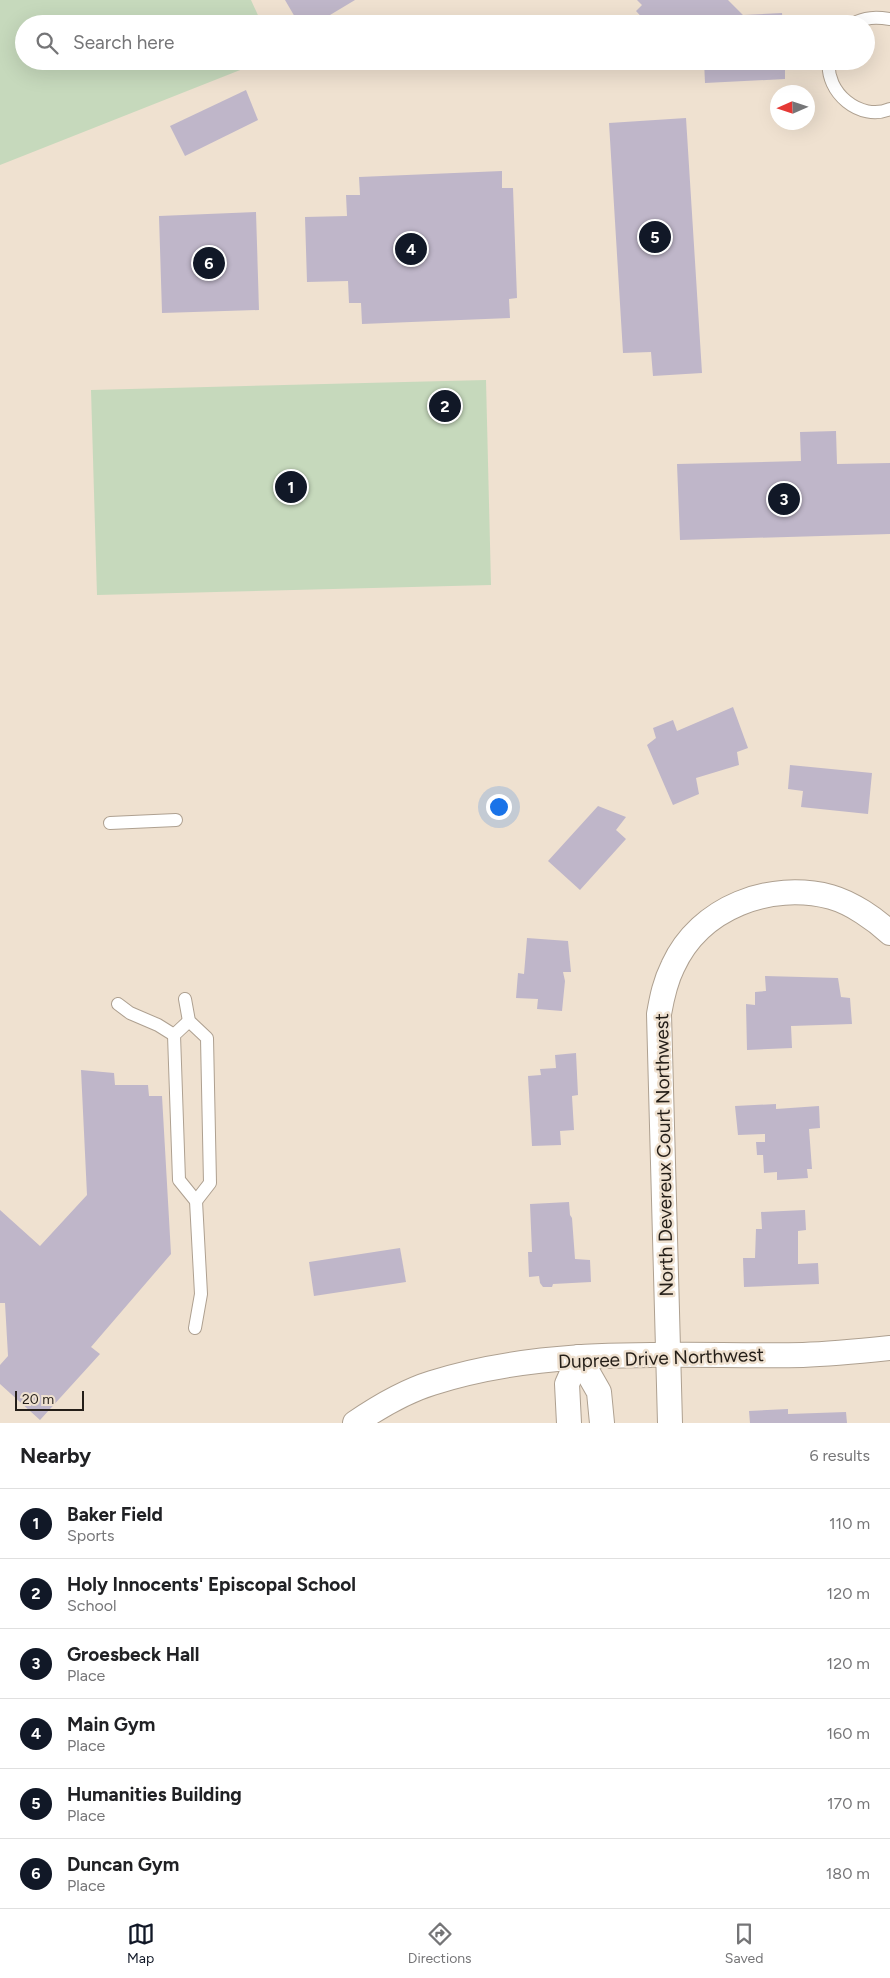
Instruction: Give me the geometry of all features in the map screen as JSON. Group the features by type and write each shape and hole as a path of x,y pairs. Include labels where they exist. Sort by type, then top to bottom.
{"street":[{"name":"North Devereux Court Northwest","path":"670,1423 659,1014 664,986 673,965 702,927 721,913 742,902 764,895 787,892 811,893 834,898 872,917 890,932"},
{"name":"Dupree Drive Northwest","path":"355,1423 374,1410 430,1384 484,1369 579,1357 806,1355 890,1348"},
{"path":"569,1423 567,1384 579,1357"},
{"path":"579,1357 599,1392 602,1423"}],"lane":[{"path":"875,17 890,19"},
{"path":"829,70 832,83 841,97 854,107 870,112 890,110"},
{"path":"110,823 176,820"},
{"path":"185,999 189,1021 207,1038 210,1183 196,1201"},
{"path":"118,1004 130,1013 158,1025 174,1036"},
{"path":"189,1021 174,1036 179,1180 196,1201 201,1294 196,1328"}],"green space":[{"path":"0,0 251,0 258,15 15,15 15,70 240,70 0,165"},
{"path":"486,380 491,585 97,595 91,390"}],"building":[{"path":"285,0 355,0 330,15 294,15"},
{"path":"637,0 728,0 743,15 640,15 636,11 642,5"},
{"path":"782,13 782,15 743,15"},
{"path":"704,70 785,70 785,79 705,83"},
{"path":"246,90 258,120 185,156 170,126"},
{"path":"686,118 702,373 653,376 651,352 623,353 609,123"},
{"path":"502,171 502,188 513,188 517,298 509,299 510,318 362,324 361,303 349,303 348,281 307,282 305,217 347,216 346,195 360,195 359,177"},
{"path":"256,212 259,310 162,313 159,216"},
{"path":"836,431 837,464 890,463 890,534 680,540 677,464 801,461 800,432"},
{"path":"733,707 748,748 737,752 739,765 696,778 699,794 673,805 647,745 656,738 653,728 673,720 677,731"},
{"path":"790,765 872,773 868,814 801,807 803,791 788,789"},
{"path":"598,806 626,817 616,830 626,839 580,890 548,861"},
{"path":"527,938 568,941 571,972 563,972 565,981 562,1011 537,1009 538,999 516,998 518,973 524,974"},
{"path":"765,976 838,978 841,997 850,998 852,1024 791,1026 792,1048 747,1050 746,1004 755,1005 755,992 766,991"},
{"path":"576,1053 578,1095 572,1096 574,1130 560,1131 561,1145 532,1146 528,1076 541,1075 540,1069 556,1068 555,1055"},
{"path":"81,1070 114,1073 115,1085 148,1085 149,1096 162,1096 171,1254 91,1347 100,1354 40,1420 0,1384 0,1365 8,1356 5,1303 0,1303 0,1210 40,1246 87,1195"},
{"path":"776,1104 776,1109 819,1106 820,1128 809,1129 812,1169 807,1169 808,1178 777,1180 777,1172 764,1173 763,1155 757,1155 756,1142 765,1142 765,1134 738,1135 735,1106"},
{"path":"569,1202 575,1259 590,1260 591,1282 553,1284 552,1287 543,1287 539,1276 529,1277 528,1252 532,1252 530,1204"},
{"path":"805,1210 806,1230 798,1231 798,1264 818,1263 819,1284 744,1287 743,1258 755,1258 756,1229 762,1229 761,1212"},
{"path":"400,1248 406,1282 314,1296 309,1262"},
{"path":"788,1409 788,1414 846,1412 847,1423 750,1423 749,1411"}],"place":[{"name":"Humanities Building","path":"655,237"},
{"name":"Main Gym","path":"411,249"},
{"name":"Duncan Gym","path":"209,263"},
{"name":"Holy Innocents' Episcopal School","path":"445,406"},
{"name":"Baker Field","path":"291,487"},
{"name":"Groesbeck Hall","path":"784,499"}]}
